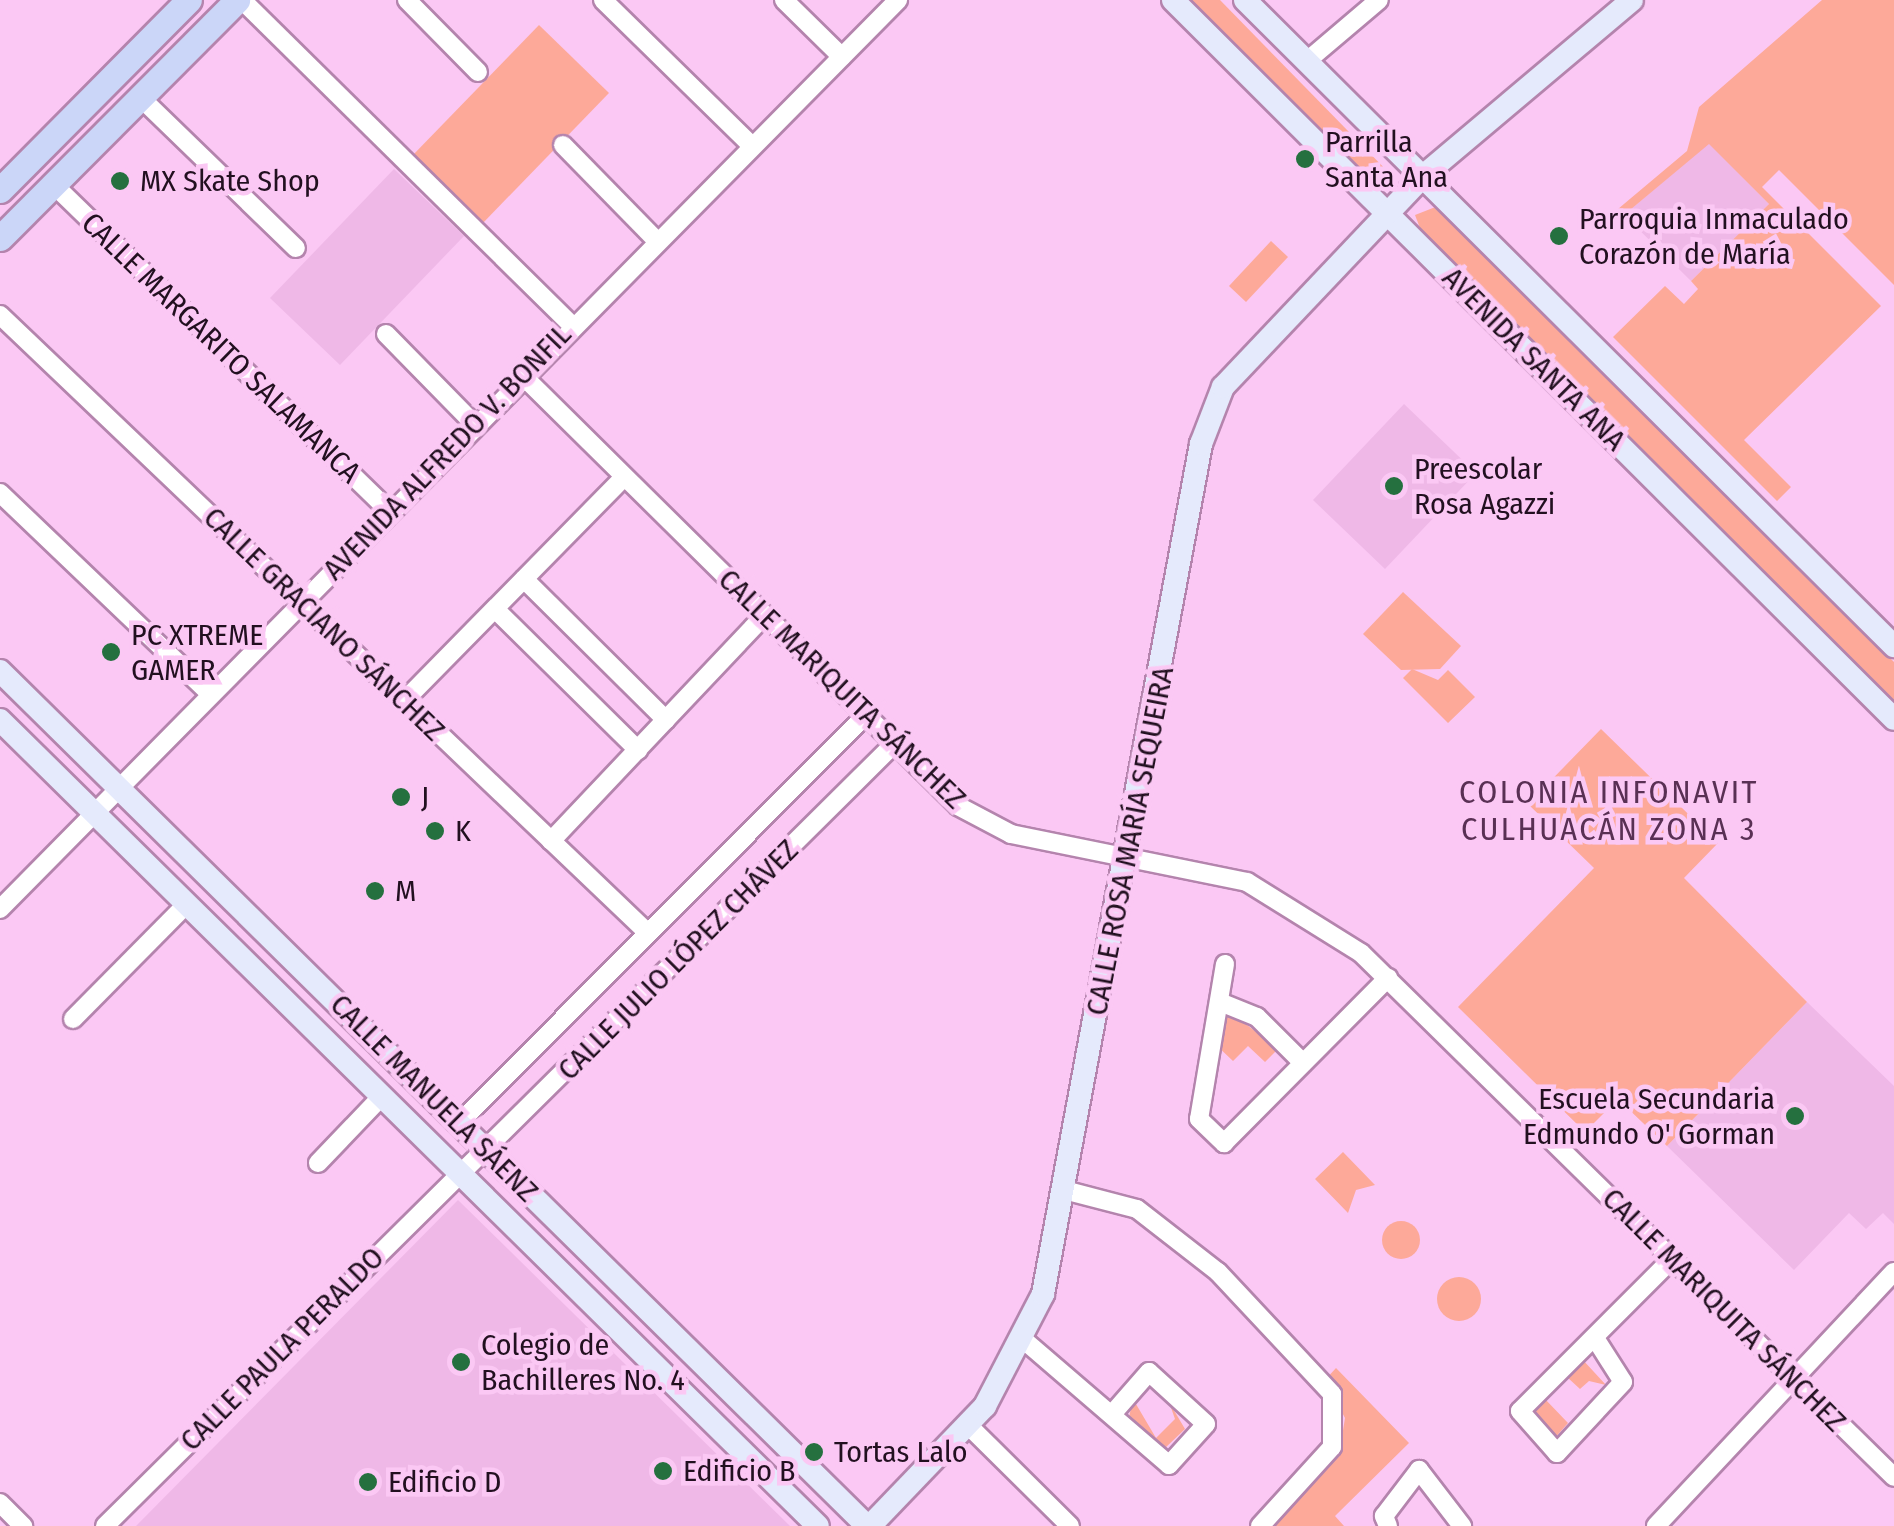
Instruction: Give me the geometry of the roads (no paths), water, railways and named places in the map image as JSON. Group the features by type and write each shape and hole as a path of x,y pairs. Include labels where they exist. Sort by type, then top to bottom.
{"main road":[{"path":"0,190 189,0"},
{"path":"0,238 240,0"}],"street":[{"path":"240,0 571,324"},
{"path":"407,0 478,72"},
{"path":"603,0 752,146"},
{"path":"784,0 842,57"},
{"name":"AVENIDA ALFREDO V. BONFIL","path":"0,909 571,324 898,0"},
{"name":"AVENIDA SANTA ANA","path":"1174,0 1894,719"},
{"name":"AVENIDA SANTA ANA","path":"1245,0 1894,646"},
{"path":"1307,61 1379,0"},
{"name":"CALLE ROSA MARÍA SEQUEIRA","path":"868,1526 968,1426 1025,1342 1064,1190 1210,416 1244,357 1422,176 1632,0"},
{"path":"140,97 296,248"},
{"path":"563,146 655,240"},
{"name":"CALLE MARGARITO SALAMANCA","path":"53,184 389,511"},
{"name":"CALLE GRACIANO SÁNCHEZ","path":"0,315 648,933"},
{"path":"386,334 474,424"},
{"name":"CALLE MARIQUITA SÁNCHEZ","path":"522,375 894,744 988,823 1247,882 1322,922 1388,978 1894,1477"},
{"path":"404,701 624,477"},
{"path":"0,494 210,694"},
{"path":"524,579 666,720"},
{"path":"495,609 638,750"},
{"path":"551,841 764,616"},
{"name":"CALLE MANUELA SÁENZ","path":"0,671 868,1526"},
{"name":"CALLE JULIO LÓPEZ CHÁVEZ","path":"459,1124 865,716"},
{"name":"CALLE MANUELA SÁENZ","path":"0,720 818,1526"},
{"name":"CALLE JULIO LÓPEZ CHÁVEZ","path":"460,1173 488,1152 894,744"},
{"path":"73,1019 187,904"},
{"path":"1226,964 1199,1119 1224,1144 1388,978"},
{"path":"1220,1002 1257,1017 1303,1063"},
{"path":"318,1163 382,1096"},
{"name":"CALLE PAULA PERALDO","path":"105,1526 460,1173"},
{"path":"1064,1190 1137,1209 1218,1272 1332,1394 1332,1447 1260,1526"},
{"path":"1595,1338 1622,1382 1557,1453 1520,1411 1671,1260"},
{"path":"1656,1526 1894,1272"},
{"path":"1025,1342 1170,1465 1206,1424 1149,1372 1113,1413"},
{"path":"968,1426 1070,1526"},
{"path":"1388,1526 1384,1516 1418,1470 1462,1526"},
{"path":"0,1503 23,1526"}],"place":[{"name":"Parrilla Santa Ana","path":"1305,159"},
{"name":"MX Skate Shop","path":"120,181"},
{"name":"Parroquia Inmaculado Corazón de María","path":"1559,236"},
{"name":"Preescolar Rosa Agazzi","path":"1394,486"},
{"name":"PC XTREME GAMER","path":"111,652"},
{"name":"J","path":"401,797"},
{"name":"K","path":"435,831"},
{"name":"M","path":"375,891"},
{"name":"Escuela Secundaria Edmundo O' Gorman","path":"1795,1116"},
{"name":"Colegio de Bachilleres No. 4","path":"461,1362"},
{"name":"Tortas Lalo","path":"814,1452"},
{"name":"Edificio B","path":"663,1471"},
{"name":"Edificio D","path":"368,1482"}],"district":[{"name":"COLONIA INFONAVIT CULHUACÁN ZONA 3","path":"1609,812"}]}
